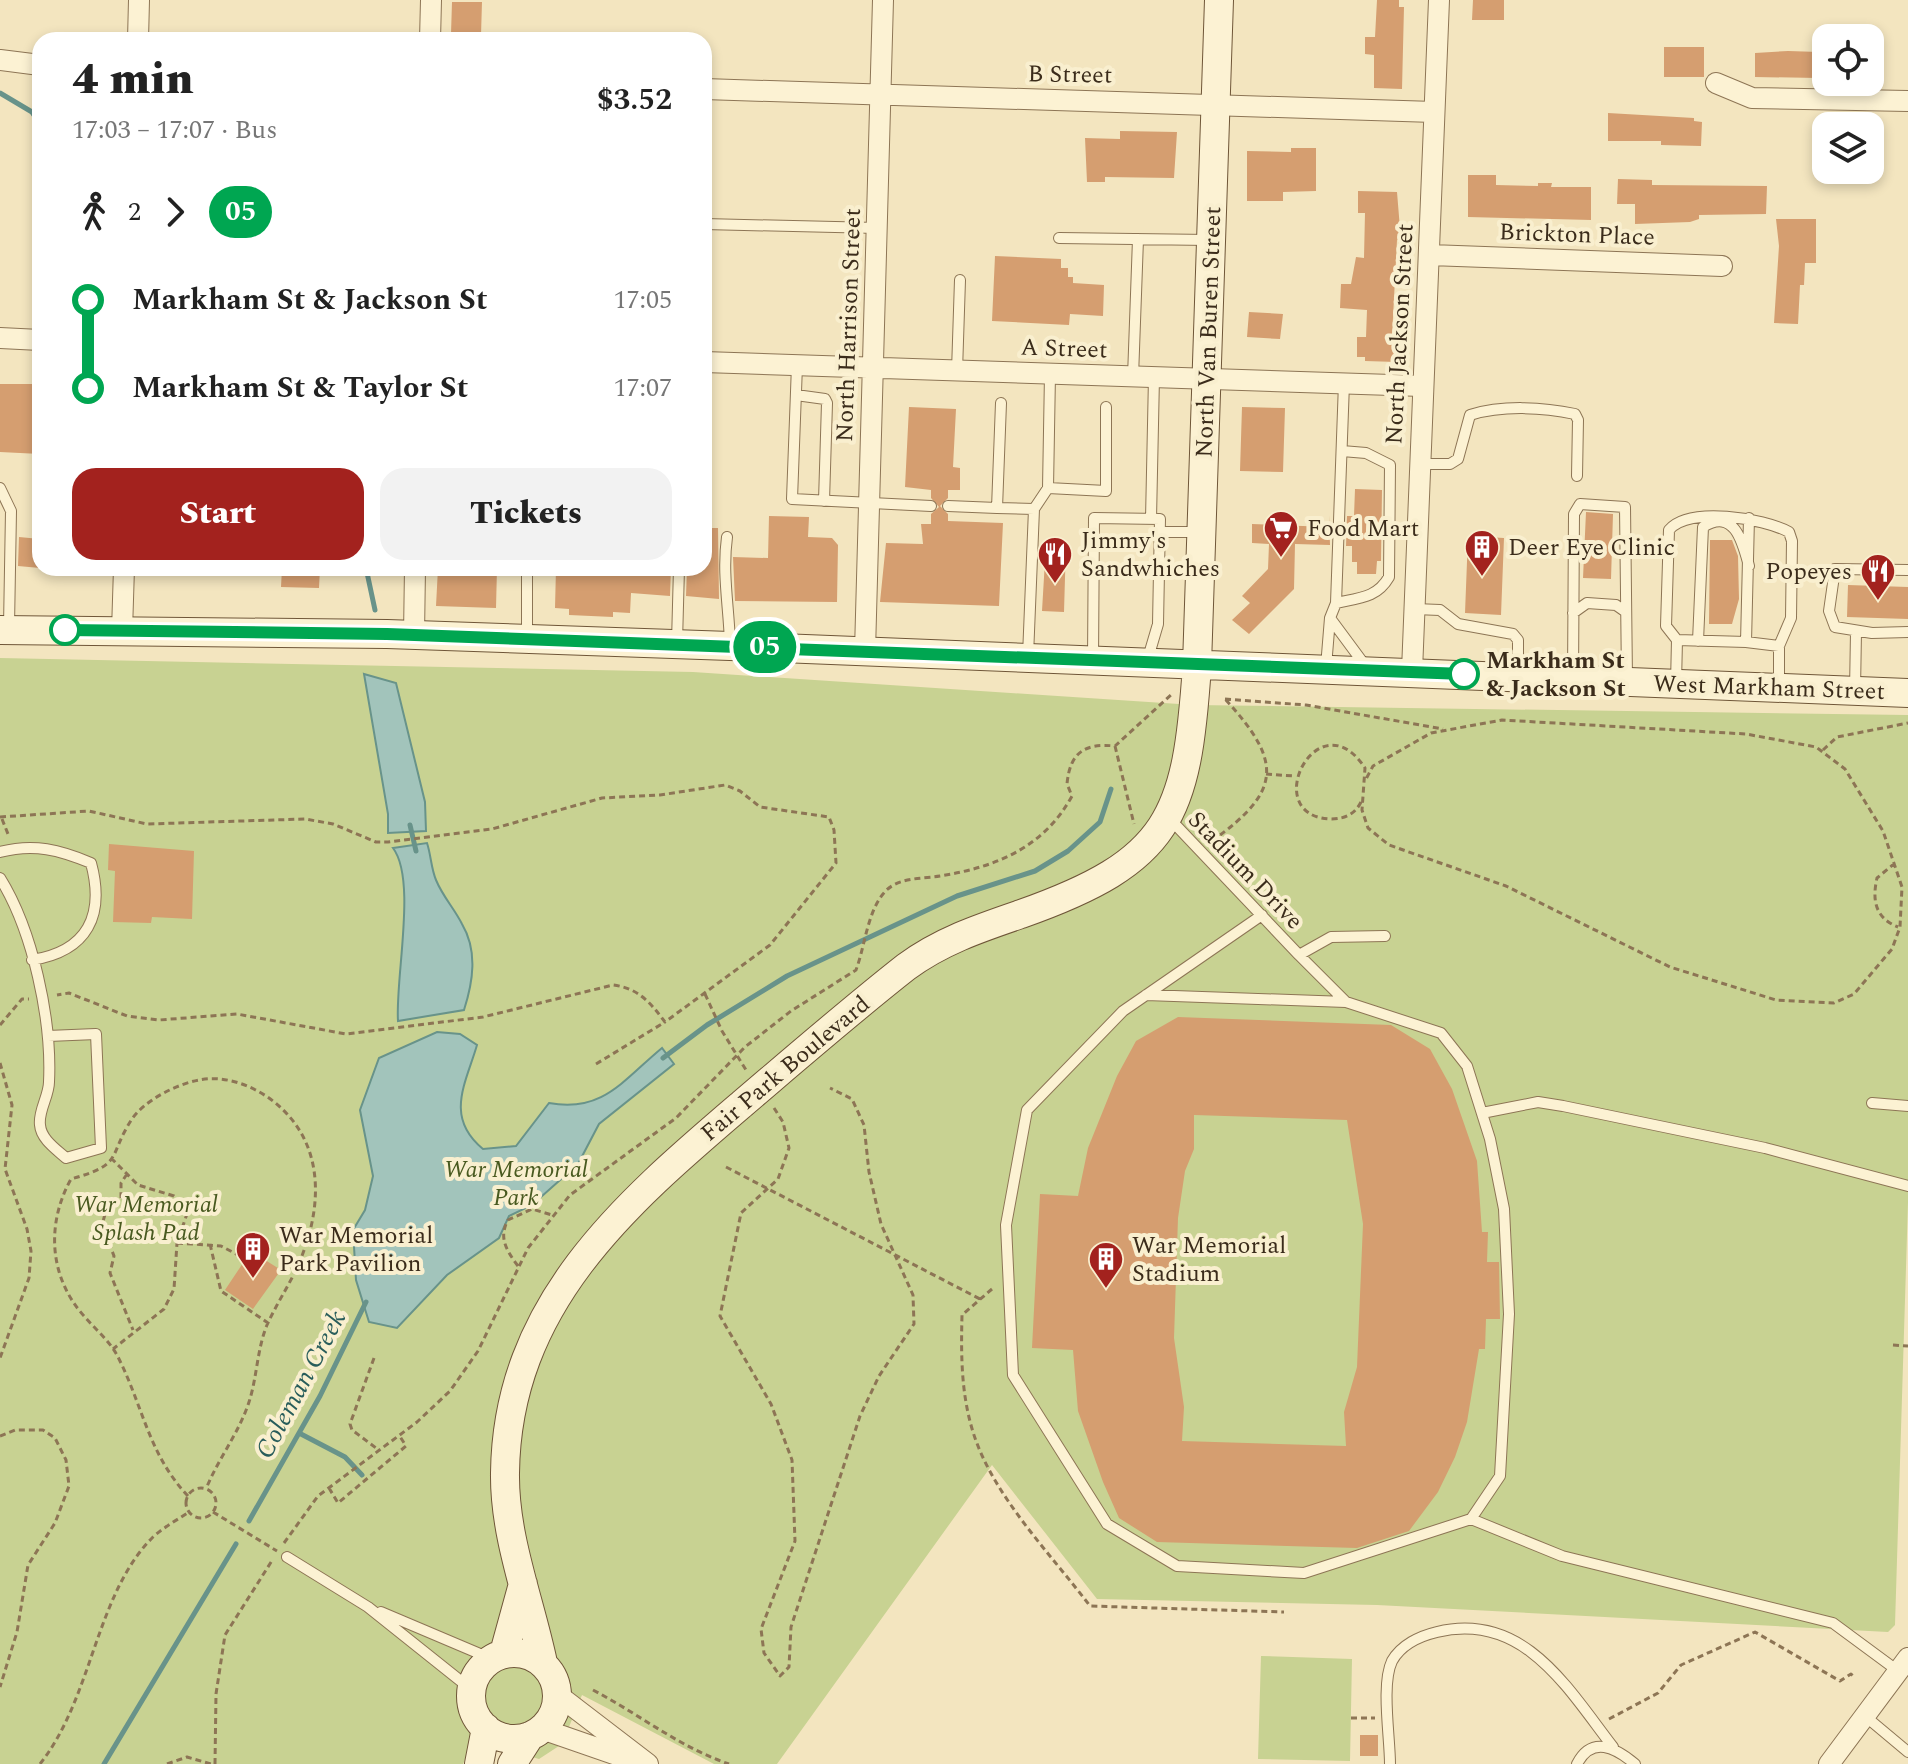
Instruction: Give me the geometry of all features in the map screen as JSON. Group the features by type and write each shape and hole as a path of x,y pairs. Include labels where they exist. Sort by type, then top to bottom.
{"street":[{"path":"138,32 139,0"},
{"path":"430,32 431,0"},
{"name":"North Harrison Street","path":"865,651 883,0"},
{"name":"North Van Buren Street","path":"1197,665 1219,0"},
{"name":"North Jackson Street","path":"1412,671 1439,0"},
{"path":"0,60 32,64"},
{"path":"1716,83 1752,98 1908,101"},
{"name":"B Street","path":"712,89 1434,112"},
{"name":"Brickton Place","path":"1430,255 1722,266"},
{"path":"0,338 32,340"},
{"name":"A Street","path":"712,362 1422,386"},
{"path":"122,631 124,576"},
{"path":"414,635 415,576"},
{"name":"West Markham Street","path":"4,630 414,635 1412,671 1908,693"},
{"name":"Fair Park Boulevard","path":"558,1695 553,1675 543,1663 506,1497 513,1403 549,1312 576,1265 607,1226 653,1180 932,948 1055,902 1119,872 1141,853 1177,800 1189,757 1197,665"},
{"name":"Fair Park Boulevard","path":"472,1690 480,1670 498,1656 523,1583"},
{"path":"498,1656 519,1653 543,1663"},
{"path":"1829,1764 1863,1714 1903,1664"},
{"path":"472,1690 474,1712 486,1728 507,1739 536,1732 645,1764"},
{"path":"512,1764 536,1732 554,1715 558,1695 645,1764"},
{"path":"479,1764 486,1728"}],"lane":[{"path":"712,224 877,228"},
{"path":"1059,238 1211,241"},
{"path":"1138,239 1151,519"},
{"path":"957,371 960,280"},
{"path":"797,365 792,499 931,506"},
{"path":"1028,658 1034,509 1048,488 1050,374"},
{"path":"1326,669 1330,618 1336,603 1344,383"},
{"path":"796,395 825,399 827,403 824,501"},
{"path":"997,508 1001,403"},
{"path":"1048,488 1106,491 1106,407"},
{"path":"1419,464 1450,464 1458,459 1470,415 1486,410 1558,410 1575,414 1578,420 1577,476"},
{"path":"1336,603 1372,596 1382,590 1389,577 1390,465 1366,453 1342,451"},
{"path":"0,488 11,511 4,630"},
{"path":"1573,678 1574,514 1580,504 1625,507 1627,681"},
{"path":"948,506 1034,509"},
{"path":"1093,661 1094,518 1160,519 1158,624 1147,661"},
{"path":"1676,683 1677,640 1666,626 1669,530 1676,522 1688,518 1749,518 1780,527 1789,532 1792,541 1791,618 1779,646 1779,687"},
{"path":"1746,642 1749,518"},
{"path":"1698,641 1703,527 1708,524 1731,524 1737,529 1749,566"},
{"path":"1160,532 1201,532"},
{"path":"727,537 725,598 729,610 730,646"},
{"path":"1908,570 1841,566 1835,569 1831,574 1830,620 1842,630 1908,632"},
{"path":"527,576 527,639"},
{"path":"677,644 679,576"},
{"path":"1573,613 1587,603 1616,605 1626,612"},
{"path":"1415,609 1440,610 1458,624 1513,634 1518,640 1518,677"},
{"path":"1330,618 1369,671"},
{"path":"1855,690 1856,632"},
{"path":"1677,640 1779,646"},
{"name":"Stadium Drive","path":"1167,817 1299,955 1331,937 1385,936"},
{"path":"0,852 56,848 91,863 99,892 91,927 55,956 32,960"},
{"path":"0,878 23,923 48,1036 50,1085 39,1123 44,1137 66,1158 101,1148 96,1034 48,1036"},
{"path":"1146,995 1346,1002 1441,1033 1467,1066 1482,1113 1504,1209 1509,1314 1500,1476 1471,1519 1304,1573 1177,1566 1107,1524 1013,1375 1006,1225 1027,1110 1123,1011 1146,995 1262,915"},
{"path":"1299,955 1346,1002"},
{"path":"1482,1113 1538,1102 1563,1106 1765,1148 1908,1186"},
{"path":"1872,1103 1908,1106"},
{"path":"1471,1519 1562,1556 1833,1623 1903,1664"},
{"path":"287,1557 368,1607 472,1690"},
{"path":"368,1607 498,1656"},
{"path":"1390,1764 1387,1685 1391,1662 1401,1649 1423,1635 1447,1629 1493,1632 1524,1645 1557,1673 1613,1747 1632,1762"},
{"path":"1863,1714 1908,1752"},
{"path":"1577,1764 1593,1748 1613,1747"}],"path":[{"path":"863,951 869,924 884,892 899,882 982,866 1020,853 1061,816 1072,796 1067,784 1075,755 1087,746 1115,746 1172,693"},
{"path":"1212,841 1250,813 1261,798 1266,774 1257,738 1225,699 1306,705 1445,730"},
{"path":"1361,802 1368,828 1389,845 1506,886 1670,967 1776,1000 1834,1003 1854,994 1892,949 1900,927 1902,897 1895,863 1870,805 1845,769 1822,751 1800,743 1746,734 1502,720 1445,730 1395,751 1373,766 1357,810 1336,819 1314,815 1299,798 1296,776 1307,756 1328,747 1350,751 1359,758 1366,779"},
{"path":"1822,751 1837,737 1908,723"},
{"path":"1115,746 1137,836"},
{"path":"1266,774 1296,776"},
{"path":"13,849 1,818 89,811 147,824 305,819 333,824 376,842 388,842 492,829 602,798 660,795 725,785 760,807 829,817 834,830 836,863 770,945 665,1022 596,1064"},
{"path":"1895,863 1877,878 1874,903 1884,920 1900,927"},
{"path":"1902,897 1908,897"},
{"path":"0,1025 22,999 69,993 127,1016 159,1020 237,1014 321,1032 382,1030 483,1017 613,985 631,987 650,1002 665,1022"},
{"path":"705,994 722,1031 751,1076"},
{"path":"0,1063 12,1105 5,1169 27,1229 31,1251 29,1278 0,1358"},
{"path":"189,1512 188,1496 155,1453 113,1349 68,1297 59,1275 54,1237 56,1212 71,1179 91,1173 112,1159 132,1119 154,1099 197,1080 217,1078 251,1087 294,1117 314,1169 315,1207 295,1271 268,1323 248,1405 206,1489"},
{"path":"770,1102 783,1122 789,1148 778,1179 741,1213 720,1316 771,1404 792,1460 795,1541 775,1586 761,1629 764,1653 780,1676 789,1667 791,1627 860,1416 879,1376 914,1324 913,1295 881,1224 869,1172 864,1125 852,1099 830,1088"},
{"path":"112,1159 138,1185 149,1186 185,1202 189,1208 177,1243 174,1289 164,1309 133,1330 113,1349"},
{"path":"726,1167 980,1299"},
{"path":"127,1174 121,1183 121,1198 107,1207 102,1225 114,1256 112,1281 133,1330"},
{"path":"518,1266 505,1247 503,1238 508,1220 532,1209 552,1215"},
{"path":"177,1243 210,1244 246,1259"},
{"path":"210,1244 211,1258 222,1281 221,1291 268,1323"},
{"path":"992,1289 962,1315 961,1376 973,1434 1002,1490 1090,1606 1284,1612"},
{"path":"1893,1345 1908,1346"},
{"path":"374,1358 350,1424 352,1430 380,1451"},
{"path":"0,1436 15,1430 43,1430 55,1438 66,1460 69,1486 55,1523 28,1565 17,1632 0,1687"},
{"path":"329,1488 338,1503 406,1446 399,1435"},
{"path":"167,1764 187,1757 213,1764 216,1694 225,1635 318,1496 364,1462"},
{"path":"188,1496 195,1489 206,1489 215,1497 214,1513"},
{"path":"189,1512 201,1518 214,1513"},
{"path":"40,1764 70,1718 121,1583 152,1538 189,1512"},
{"path":"214,1513 265,1543"},
{"path":"1606,1721 1658,1693 1681,1665 1755,1632 1795,1652 1831,1677 1840,1681 1851,1674 1855,1678"},
{"path":"593,1690 625,1706 657,1731 729,1764"},
{"path":"1351,1718 1375,1718"}],"green space":[{"name":"War Memorial Park","path":"0,658 693,672 1194,705 1908,715 1908,1202 1895,1625 1888,1632 1377,1605 1097,1599 992,1465 777,1764 714,1764 582,1695 562,1744 539,1759 473,1740 463,1764 0,1764"},
{"path":"1261,1656 1352,1659 1350,1761 1258,1759"}],"water":[{"path":"364,674 396,683 425,802 426,831 388,833 388,814"},
{"path":"427,843 436,880 467,934 472,956 472,978 464,1010 398,1021 404,905 400,863 393,848"},
{"path":"437,1032 460,1034 477,1045 464,1086 461,1112 471,1137 483,1149 516,1146 549,1103 568,1105 598,1098 623,1082 662,1048 674,1064 599,1124 578,1164 532,1205 509,1216 499,1238 447,1275 397,1328 369,1322 356,1280 353,1230 365,1210 373,1176 360,1110 379,1058"}],"building":[{"path":"1377,0 1399,0 1399,7 1404,7 1402,89 1374,88 1374,55 1365,54 1365,37 1375,37"},
{"path":"1473,0 1504,0 1504,20 1472,20"},
{"path":"452,2 482,2 481,32 451,32"},
{"path":"1664,47 1704,47 1704,77 1664,77"},
{"path":"1812,52 1812,78 1755,77 1755,53"},
{"path":"1608,113 1694,118 1694,121 1702,122 1701,146 1661,145 1661,141 1608,141"},
{"path":"1120,131 1177,132 1174,178 1105,177 1105,182 1087,182 1085,138 1120,139"},
{"path":"1291,148 1316,148 1316,191 1283,192 1283,201 1247,201 1247,151 1291,152"},
{"path":"1468,175 1496,175 1496,185 1538,186 1538,183 1552,183 1551,187 1591,187 1591,220 1468,217"},
{"path":"1618,179 1652,180 1652,185 1767,186 1766,214 1699,215 1699,219 1690,222 1635,224 1635,204 1617,204"},
{"path":"1358,191 1397,192 1401,241 1397,240 1392,337 1398,337 1397,362 1365,361 1365,357 1357,357 1357,337 1366,337 1367,310 1340,308 1341,284 1351,284 1356,257 1364,258 1365,213 1358,213"},
{"path":"1776,219 1816,219 1816,263 1805,263 1804,285 1800,285 1798,324 1774,323 1779,246"},
{"path":"995,256 1061,259 1061,268 1068,268 1068,277 1073,277 1073,283 1104,285 1103,316 1070,314 1069,325 992,321"},
{"path":"1249,312 1283,314 1280,339 1247,337"},
{"path":"0,384 32,384 32,454 0,452"},
{"path":"909,407 956,409 953,467 960,468 960,490 948,490 948,498 940,506 948,514 948,521 1003,523 999,606 880,602 886,543 923,544 921,524 931,524 931,514 939,507 931,498 931,490 905,487"},
{"path":"1242,407 1285,408 1283,472 1240,471"},
{"path":"1355,489 1382,490 1381,561 1377,561 1376,574 1357,574 1357,562 1352,562 1352,546 1346,546 1347,516 1354,516"},
{"path":"1586,512 1613,514 1611,579 1583,578"},
{"path":"1329,515 1330,545 1295,544 1294,589 1249,634 1232,620 1250,603 1242,596 1268,569 1269,544 1252,543 1252,524 1329,527"},
{"path":"769,516 809,517 808,537 832,538 838,545 837,602 735,601 733,557 768,558"},
{"path":"712,528 718,528 719,599 686,596 687,576 712,576"},
{"name":"Deer Eye Clinic","path":"1468,536 1504,538 1501,615 1465,613"},
{"path":"19,537 32,538 32,567 18,566"},
{"path":"1710,540 1732,540 1738,556 1739,599 1732,624 1709,624"},
{"path":"1046,543 1066,543 1064,612 1042,611"},
{"path":"282,576 320,576 319,588 281,587"},
{"path":"438,576 497,576 496,608 436,606"},
{"path":"556,576 671,576 670,596 631,593 630,613 613,612 613,617 569,615 569,609 555,608"},
{"name":"Popeyes","path":"1848,585 1908,587 1908,619 1847,617"},
{"path":"109,844 194,851 192,919 152,917 151,923 113,922 115,871 108,870"},
{"name":"War Memorial Stadium","path":"1178,1017 1391,1025 1430,1049 1452,1089 1477,1161 1482,1232 1488,1232 1487,1262 1499,1262 1500,1319 1486,1319 1485,1349 1479,1349 1467,1422 1455,1457 1438,1492 1409,1531 1357,1548 1157,1542 1119,1518 1078,1411 1073,1350 1032,1348 1040,1194 1078,1196 1088,1148 1117,1076 1136,1041","holes":["1194,1115 1347,1120 1363,1224 1357,1367 1344,1412 1346,1446 1182,1441 1184,1407 1174,1338 1178,1218 1185,1171 1194,1149"]},
{"name":"War Memorial Park Pavilion","path":"251,1251 281,1270 253,1309 225,1290"},
{"path":"1360,1735 1378,1735 1378,1756 1360,1756"}],"waterway":[{"name":"Coleman Creek","path":"0,93 32,112"},
{"name":"Coleman Creek","path":"368,576 375,610"},
{"path":"663,1058 707,1025 787,976 957,896 1035,871 1068,851 1100,822 1111,789"},
{"name":"Coleman Creek","path":"410,825 416,851"},
{"name":"Coleman Creek","path":"249,1521 320,1396 366,1302"},
{"path":"299,1433 345,1457 362,1475"},
{"name":"Coleman Creek","path":"104,1764 236,1544"}],"bus line":[{"name":"05","path":"65,630 387,634 1464,674"}],"place":[{"name":"Food Mart","path":"1281,559"},
{"name":"Deer Eye Clinic","path":"1482,578"},
{"name":"Jimmy's Sandwhiches","path":"1055,585"},
{"name":"Popeyes","path":"1878,602"},
{"name":"Markham St & Jackson St","path":"1464,674"},
{"name":"War Memorial Park Pavilion","path":"253,1280"},
{"name":"War Memorial Stadium","path":"1106,1290"}],"park label":[{"name":"War Memorial Splash Pad","path":"146,1218"}]}
